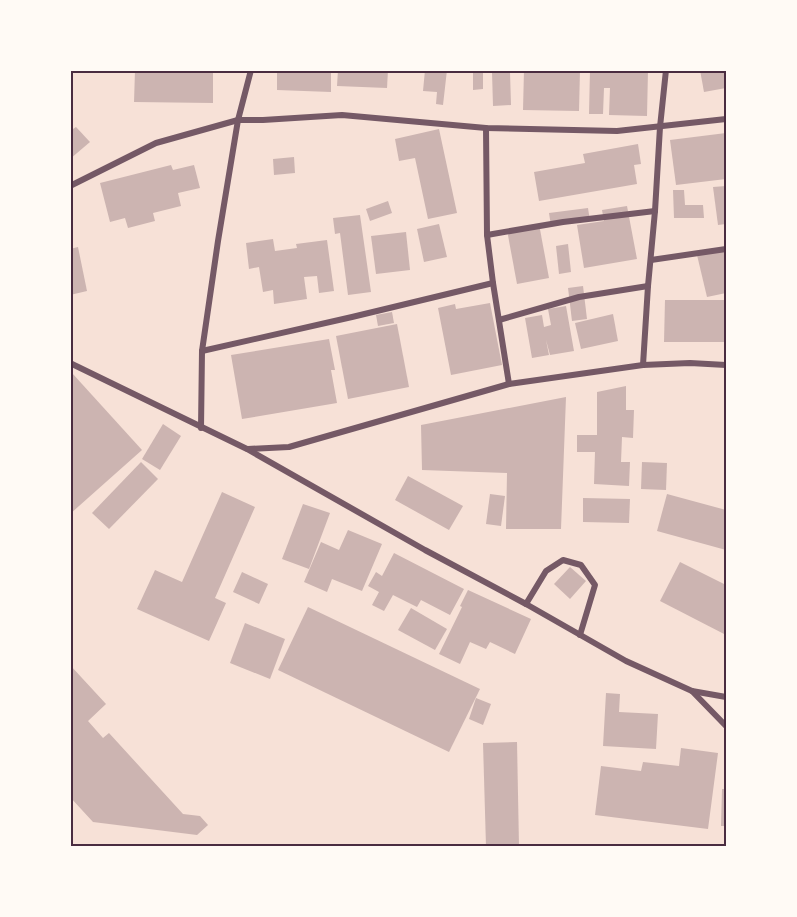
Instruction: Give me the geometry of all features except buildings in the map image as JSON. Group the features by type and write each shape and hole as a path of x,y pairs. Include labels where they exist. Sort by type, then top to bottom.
{"street":[{"path":"201,428 202,351 238,120 251,70"},
{"path":"643,364 666,70"},
{"path":"70,186 156,143 238,120 342,115 486,128 617,131 726,119"},
{"path":"486,128 487,235 509,384"},
{"path":"487,235 563,222 655,211"},
{"path":"651,260 726,249"},
{"path":"202,351 493,283"},
{"path":"498,320 579,297 648,286"},
{"path":"70,363 247,449 626,662 692,691 726,697"},
{"path":"247,449 289,447 509,384 643,364 726,365"},
{"path":"526,604 546,571 563,560 581,565 595,585 580,635"},
{"path":"692,691 726,726"}]}
